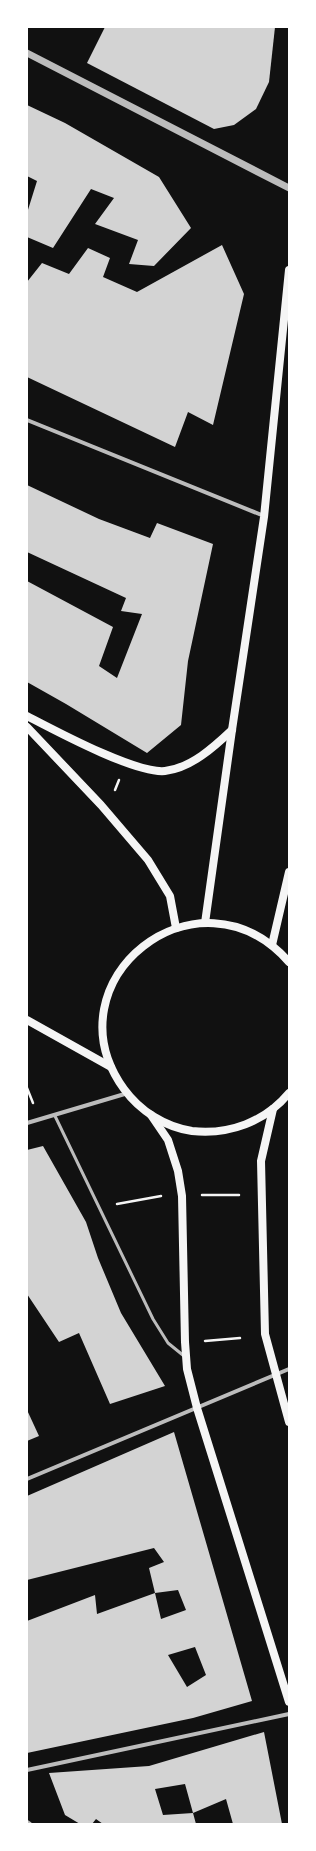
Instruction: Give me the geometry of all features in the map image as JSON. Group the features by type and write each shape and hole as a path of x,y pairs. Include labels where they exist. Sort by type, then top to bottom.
{"main road":[{"path":"205,924 264,517 289,270"},
{"path":"27,716 108,755 137,766 158,771 170,770 188,764 212,748 232,730"},
{"path":"27,727 101,805 148,860 170,896 176,928"},
{"path":"272,945 289,872"},
{"path":"288,1095 273,1109 253,1122 233,1129 205,1132 176,1127 151,1115 138,1105 128,1094 111,1067 104,1036 104,1019 106,1003 119,972 131,956 146,943 176,928 205,924 226,925 239,928 254,934 272,945 289,962"},
{"path":"27,1020 111,1067"},
{"path":"273,1109 261,1161 265,1334 289,1422"},
{"path":"151,1115 168,1140 178,1171 182,1196 186,1358 197,1408 289,1702"}],"street":[{"path":"27,53 289,188"},
{"path":"27,420 264,517"},
{"path":"27,1123 128,1094"},
{"path":"27,1478 289,1369"},
{"path":"27,1770 289,1714"}],"lane":[{"path":"55,1116 153,1319 168,1343 186,1358"}],"path":[{"path":"27,1088 34,1106"},
{"path":"202,1195 239,1195"},
{"path":"111,1205 162,1196"},
{"path":"204,1341 240,1338"}],"building":[{"path":"105,27 275,27 269,82 256,109 234,125 214,129 87,63"},
{"path":"27,105 65,123 159,177 191,228 154,266 129,264 138,240 95,224 114,198 91,189 53,248 27,237 27,213 37,181 27,176"},
{"path":"222,245 244,294 213,425 188,412 175,447 27,377 27,282 42,263 69,274 88,248 110,258 103,277 137,292"},
{"path":"27,485 99,519 150,538 157,523 213,544 188,661 181,725 147,753 27,682 27,581 113,627 99,666 117,678 142,614 121,611 126,598 27,552"},
{"path":"43,1146 86,1222 98,1258 121,1313 165,1386 110,1404 79,1333 59,1342 27,1294 27,1150"},
{"path":"27,1410 39,1436 27,1441"},
{"path":"174,1432 252,1701 193,1718 27,1753 27,1621 95,1595 97,1614 155,1593 149,1568 164,1562 154,1548 27,1580 27,1496","holes":["178,1590 186,1610 161,1619 155,1593","195,1647 206,1675 187,1687 168,1655"]},
{"path":"264,1732 282,1824 233,1824 226,1799 193,1813 196,1824 103,1824 96,1819 92,1824 80,1824 65,1815 49,1773 149,1766","holes":["185,1784 193,1813 163,1815 155,1789"]}]}
